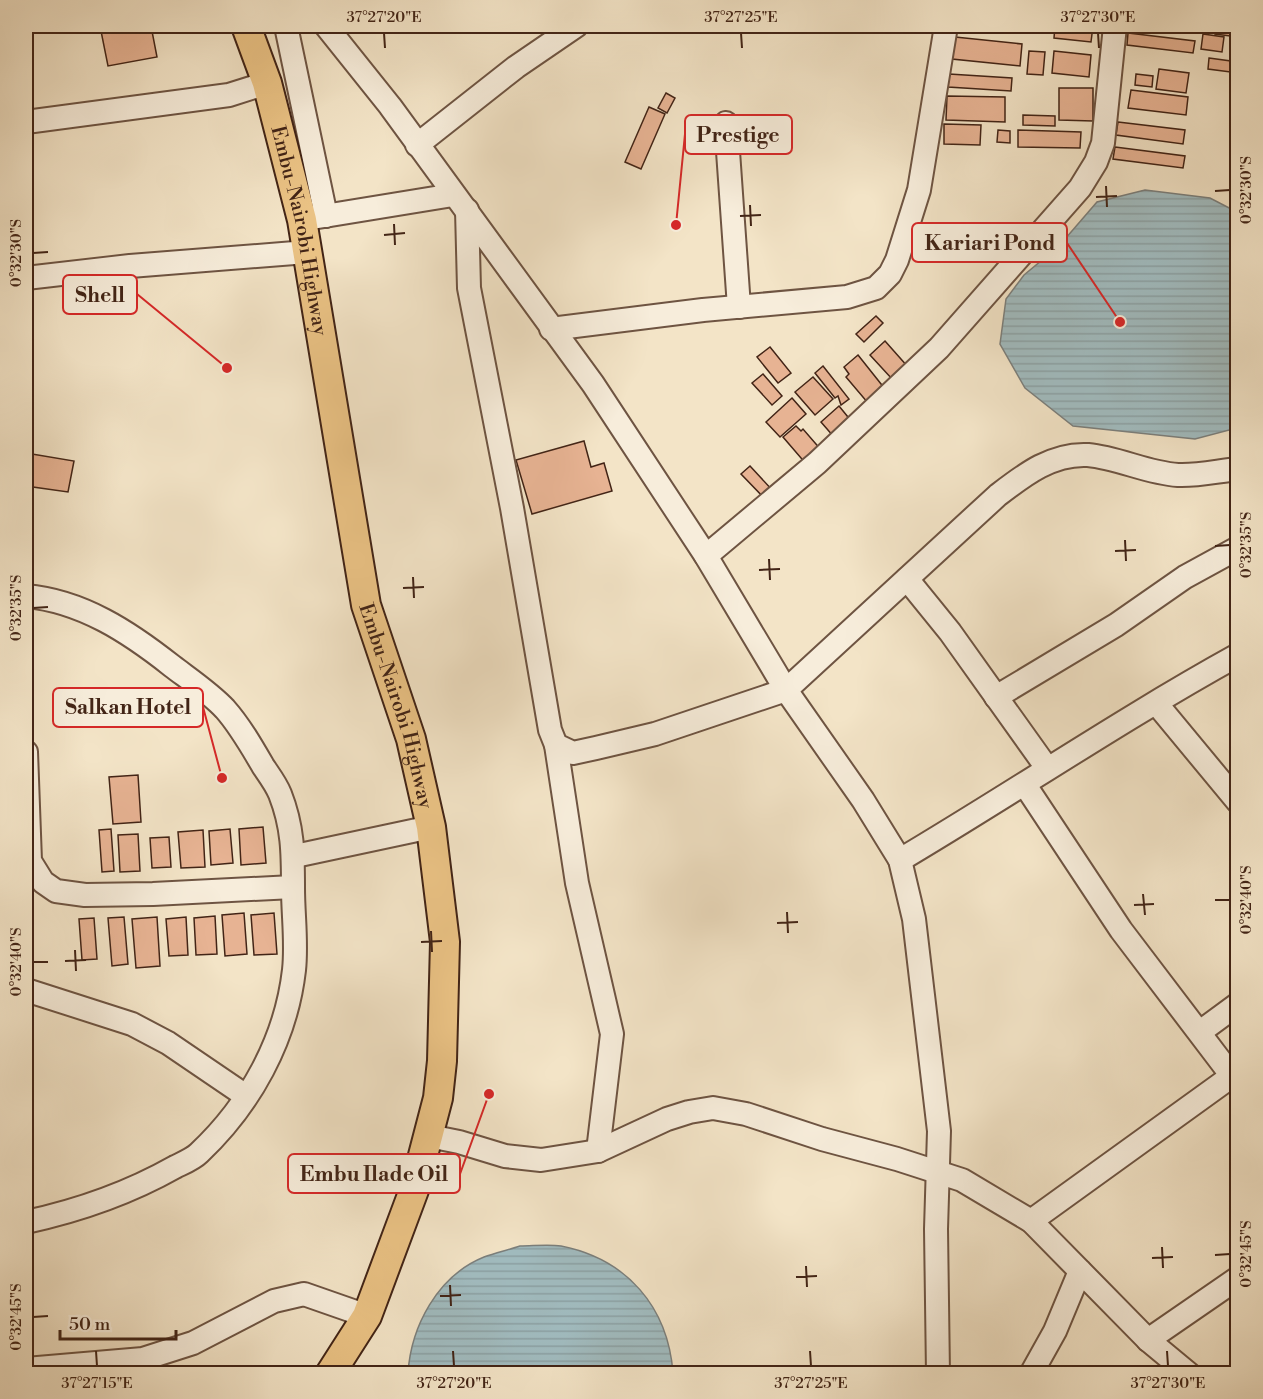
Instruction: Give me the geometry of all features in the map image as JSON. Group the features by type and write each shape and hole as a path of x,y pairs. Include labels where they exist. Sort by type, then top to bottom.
{"main road":[{"name":"Embu-Nairobi Highway","path":"246,26 314,218 307,252 366,605 411,739 431,828 445,942 442,1060 429,1136 414,1190 367,1316 330,1374"}],"street":[{"path":"286,26 314,218 460,202"},
{"path":"327,26 593,384 706,556 786,690 863,800 900,860 914,919 939,1131 937,1171 938,1374"},
{"path":"417,145 516,67 576,26"},
{"path":"551,329 847,297 876,288 890,274 919,190 946,26"},
{"path":"706,556 817,463 939,348 1080,188 1096,162 1103,143 1115,26"},
{"path":"26,122 218,96 267,82"},
{"path":"726,123 739,307"},
{"path":"460,202 469,288 512,508 550,730 556,745 577,884 612,1034 598,1151"},
{"path":"26,278 130,266 307,252"},
{"path":"556,745 573,753 625,741 654,734 786,690 998,495 1028,472 1050,461 1088,455 1139,469 1180,476 1238,469"},
{"path":"996,697 1116,625 1185,577 1238,548"},
{"path":"907,579 938,615 1047,768"},
{"path":"26,596 60,602 107,620 151,649 224,709 247,740 279,793 292,834 295,856 294,968 288,1006 261,1074 231,1118 197,1155 143,1183 83,1208 26,1222"},
{"path":"900,860 1025,785 1047,768 1238,655"},
{"path":"1156,703 1238,802"},
{"path":"26,752 30,861 44,882 56,891 85,895 153,894 293,887"},
{"path":"1025,785 1121,930 1235,1079 1032,1221"},
{"path":"295,856 431,828"},
{"path":"26,990 132,1024 168,1043 246,1096"},
{"path":"1200,1032 1238,1004"},
{"path":"429,1136 459,1142 505,1156 541,1160 598,1151 667,1119 713,1108 757,1117 822,1139 937,1171 962,1180 1032,1221 1148,1340 1189,1374"},
{"path":"1031,1374 1055,1330 1080,1271"},
{"path":"1148,1340 1238,1278"},
{"path":"26,1370 143,1359 213,1333 274,1301 304,1294 367,1316"}],"water":[{"path":"1145,190 1210,198 1237,212 1237,428 1195,439 1073,426 1025,388 1000,344 1006,299 1024,275 1059,246 1097,202"},
{"path":"520,1246 561,1246 585,1252 624,1274 653,1307 663,1327 673,1373 408,1373 410,1356 421,1321 440,1290 467,1266 484,1257"}],"building":[{"path":"129,26 151,26 157,57 108,66 101,31"},
{"path":"1055,26 1093,26 1091,42 1054,38"},
{"path":"1216,26 1238,26 1238,37 1215,34"},
{"path":"1128,33 1195,41 1193,53 1127,45"},
{"path":"1203,34 1224,37 1222,52 1201,49"},
{"path":"955,37 1022,44 1020,66 952,59"},
{"path":"1029,51 1045,52 1043,75 1027,74"},
{"path":"1054,51 1091,55 1089,77 1052,73"},
{"path":"1209,58 1238,62 1238,73 1208,69"},
{"path":"1159,69 1189,73 1186,93 1156,89"},
{"path":"949,74 1012,78 1011,91 948,87"},
{"path":"1136,74 1153,76 1152,87 1135,85"},
{"path":"1059,88 1093,88 1093,121 1059,120"},
{"path":"1131,90 1188,97 1186,115 1128,108"},
{"path":"666,93 675,98 667,113 658,108"},
{"path":"947,96 1005,97 1005,122 946,120"},
{"path":"649,107 665,114 641,169 625,162"},
{"path":"1023,115 1055,116 1055,126 1023,125"},
{"path":"1118,122 1185,130 1183,144 1116,135"},
{"path":"944,124 981,125 980,145 944,144"},
{"path":"998,130 1010,131 1010,143 997,142"},
{"path":"1018,130 1081,132 1080,148 1018,147"},
{"path":"1115,147 1185,156 1183,168 1113,159"},
{"path":"876,316 883,323 864,342 856,334"},
{"path":"885,341 908,367 893,380 870,355"},
{"path":"770,347 791,373 778,383 757,357"},
{"path":"858,355 885,389 868,403 846,377 849,374 844,367"},
{"path":"823,366 849,399 841,405 838,396 835,398 815,373"},
{"path":"763,374 782,396 772,405 752,383"},
{"path":"813,377 833,399 815,415 795,392"},
{"path":"792,398 806,414 780,437 766,422"},
{"path":"839,406 852,422 834,437 821,422"},
{"path":"796,426 801,431 803,429 822,451 807,465 783,437"},
{"path":"584,441 591,467 604,463 612,491 532,514 516,460"},
{"path":"26,453 74,461 68,492 26,486"},
{"path":"750,466 774,492 766,500 741,474"},
{"path":"138,775 141,822 113,824 109,777"},
{"path":"263,827 266,863 241,865 239,829"},
{"path":"111,829 114,871 102,872 99,830"},
{"path":"230,829 233,863 211,865 209,831"},
{"path":"203,830 205,867 181,868 178,832"},
{"path":"138,834 140,871 120,872 118,835"},
{"path":"169,837 171,867 152,868 150,838"},
{"path":"244,913 247,954 225,956 222,915"},
{"path":"274,913 277,954 254,955 251,915"},
{"path":"215,916 217,954 196,955 194,918"},
{"path":"124,917 128,964 112,966 108,918"},
{"path":"157,917 160,966 136,968 132,919"},
{"path":"186,917 188,955 169,956 166,919"},
{"path":"94,918 97,959 82,960 79,919"}],"place":[{"name":"Prestige","path":"676,225"},
{"name":"Kariari Pond","path":"1120,322"},
{"name":"Shell","path":"227,368"},
{"name":"Salkan Hotel","path":"222,778"},
{"name":"Embu Ilade Oil","path":"489,1094"}]}
